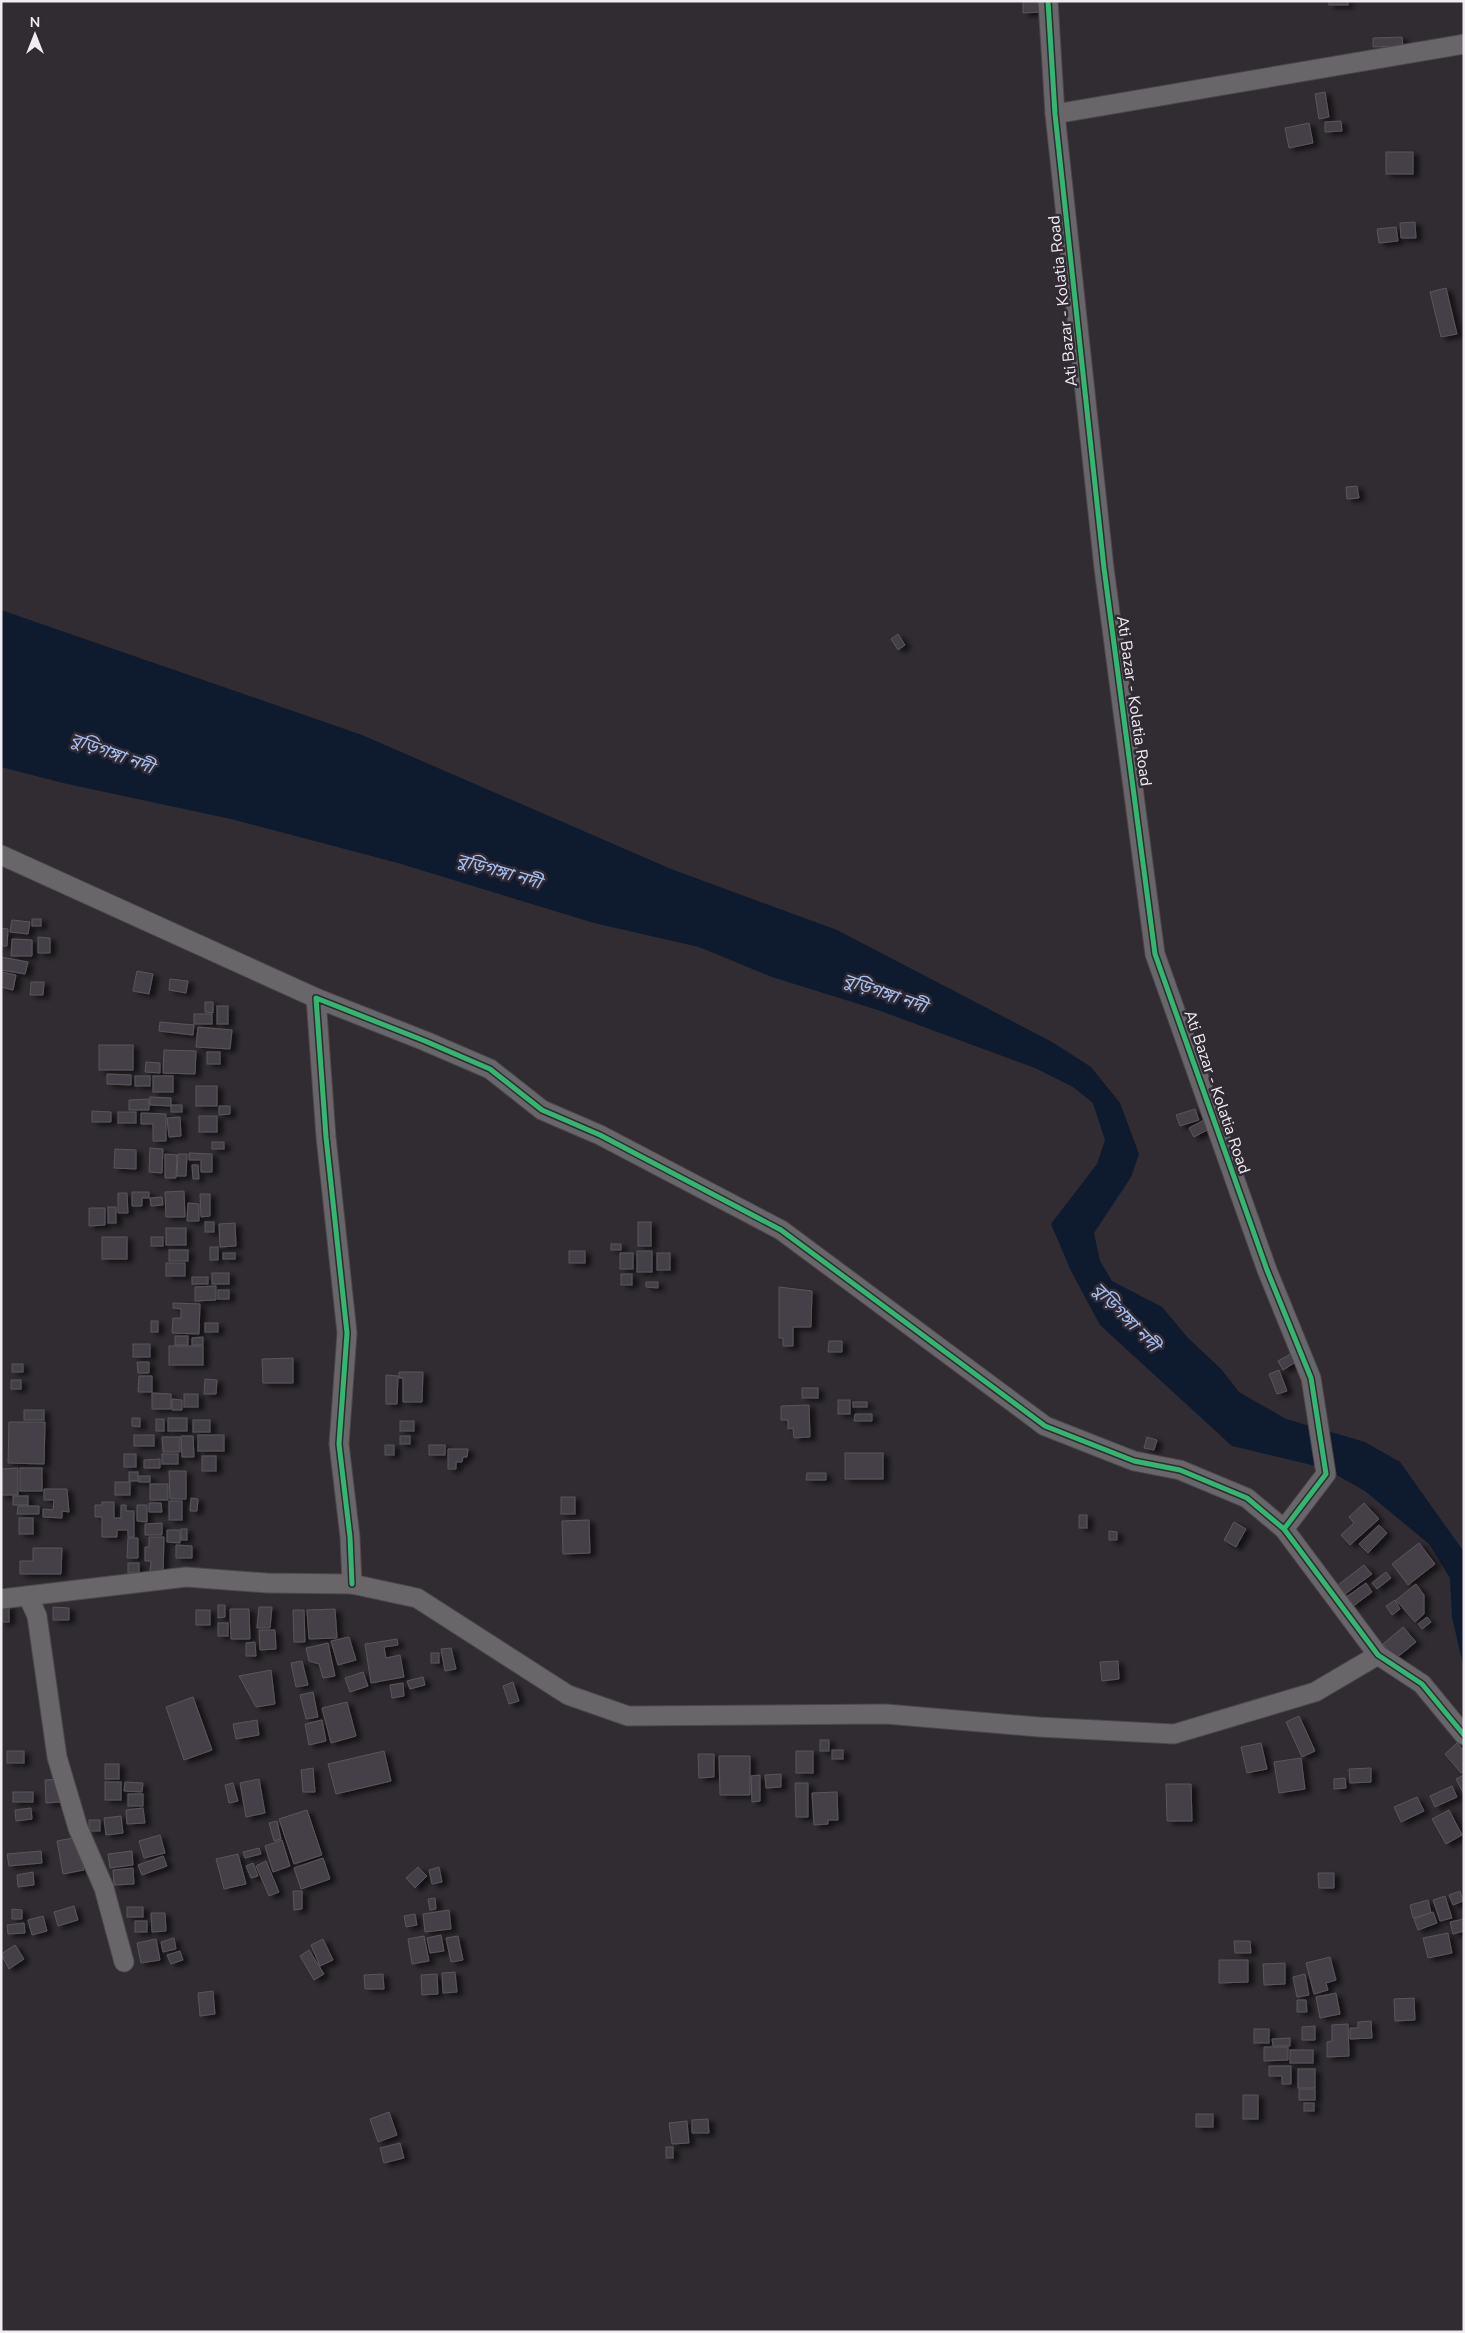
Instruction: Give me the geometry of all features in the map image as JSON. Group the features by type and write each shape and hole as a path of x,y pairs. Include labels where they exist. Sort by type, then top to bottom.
{"street":[{"name":"Ati Bazar - Kolatia Road","path":"1048,1 1055,114 1104,568 1155,954 1266,1270 1311,1378 1326,1474 1284,1529"},
{"path":"1055,114 1464,44"},
{"path":"1,854 316,998 490,1069 542,1110 600,1135 781,1230 1045,1426 1134,1461 1180,1470 1247,1498 1284,1529 1378,1655 1422,1684 1464,1735"},
{"path":"316,998 326,1137 347,1333 339,1444 350,1537 352,1584"},
{"path":"1,1599 186,1577 267,1583 352,1584 416,1598 568,1695 628,1716 886,1714 1039,1727 1174,1734 1315,1692 1378,1655"},
{"path":"28,1596 37,1616 56,1757 78,1828 104,1888 124,1962"}],"water":[{"name":"বুড়িগঙ্গা নদী","path":"1,610 362,735 671,869 837,930 1052,1042 1091,1067 1120,1103 1139,1154 1131,1177 1094,1233 1100,1261 1112,1281 1162,1307 1188,1338 1221,1369 1239,1392 1286,1419 1365,1442 1400,1462 1464,1552 1464,1669 1452,1617 1450,1578 1429,1544 1365,1491 1324,1468 1232,1446 1100,1325 1071,1271 1051,1224 1097,1164 1105,1140 1093,1103 1073,1087 1035,1068 878,1010 772,977 699,947 594,923 398,863 231,819 63,783 1,767"}],"building":[{"path":"1023,1 1039,1 1040,12 1023,13"},
{"path":"1329,1 1348,1 1348,5 1329,5"},
{"path":"1402,37 1403,46 1373,47 1373,38"},
{"path":"1325,92 1329,117 1319,119 1315,94"},
{"path":"1341,121 1342,131 1325,132 1325,122"},
{"path":"1309,123 1313,143 1289,148 1285,128"},
{"path":"1386,152 1413,152 1413,174 1386,174"},
{"path":"1415,222 1416,238 1401,238 1400,223"},
{"path":"1396,227 1398,241 1379,243 1377,229"},
{"path":"1446,288 1457,334 1441,337 1430,292"},
{"path":"1357,486 1359,498 1347,499 1346,487"},
{"path":"898,634 905,645 898,650 891,639"},
{"path":"32,919 41,919 41,926 32,926"},
{"path":"12,920 30,922 28,934 10,932"},
{"path":"1,928 8,929 7,946 1,946"},
{"path":"38,937 50,938 50,953 38,953"},
{"path":"12,939 32,940 32,956 11,956"},
{"path":"1,957 28,962 25,974 1,970"},
{"path":"137,971 153,974 149,994 133,991"},
{"path":"1,972 16,975 13,990 1,987"},
{"path":"170,979 188,981 186,993 169,990"},
{"path":"31,982 44,982 43,995 30,995"},
{"path":"205,1002 213,1002 213,1013 205,1012"},
{"path":"217,1006 228,1006 228,1024 217,1024"},
{"path":"194,1014 212,1014 212,1024 194,1024"},
{"path":"160,1022 194,1025 193,1035 159,1031"},
{"path":"198,1027 232,1030 230,1049 196,1047"},
{"path":"99,1045 133,1045 133,1070 99,1070"},
{"path":"164,1050 196,1051 195,1074 163,1073"},
{"path":"207,1052 220,1052 220,1064 207,1064"},
{"path":"146,1062 160,1063 160,1073 145,1072"},
{"path":"107,1074 131,1075 131,1085 107,1084"},
{"path":"135,1076 150,1076 150,1086 135,1086"},
{"path":"153,1076 173,1076 173,1092 153,1092"},
{"path":"196,1086 217,1086 217,1106 196,1106"},
{"path":"150,1097 171,1098 171,1106 150,1105"},
{"path":"149,1099 149,1110 129,1110 129,1100"},
{"path":"171,1105 182,1105 182,1112 171,1112"},
{"path":"219,1106 230,1106 230,1114 219,1115"},
{"path":"1195,1109 1199,1120 1180,1126 1176,1115"},
{"path":"92,1111 111,1112 111,1122 92,1122"},
{"path":"118,1112 136,1112 136,1123 118,1123"},
{"path":"141,1113 166,1114 166,1141 153,1141 153,1124 141,1124"},
{"path":"199,1116 217,1116 217,1132 199,1132"},
{"path":"180,1117 181,1136 169,1137 167,1118"},
{"path":"1204,1120 1209,1129 1194,1137 1189,1128"},
{"path":"212,1142 224,1142 224,1149 212,1149"},
{"path":"150,1148 163,1149 162,1173 149,1172"},
{"path":"115,1149 136,1150 136,1169 114,1168"},
{"path":"189,1153 212,1154 212,1172 201,1172 201,1160 189,1160"},
{"path":"165,1154 177,1155 176,1178 165,1178"},
{"path":"178,1154 187,1154 186,1176 177,1176"},
{"path":"192,1165 198,1165 199,1179 193,1179"},
{"path":"184,1191 185,1217 166,1217 165,1192"},
{"path":"132,1192 149,1192 149,1198 142,1198 142,1206 132,1206"},
{"path":"118,1193 127,1193 128,1213 118,1213"},
{"path":"200,1194 210,1194 210,1216 201,1217"},
{"path":"162,1197 163,1205 151,1206 150,1198"},
{"path":"188,1203 199,1204 199,1221 187,1221"},
{"path":"108,1207 116,1207 116,1223 108,1223"},
{"path":"89,1208 105,1208 105,1225 89,1226"},
{"path":"205,1222 214,1222 214,1232 205,1232"},
{"path":"638,1222 651,1222 651,1246 638,1246"},
{"path":"235,1223 236,1246 220,1247 219,1224"},
{"path":"166,1228 186,1228 186,1245 166,1245"},
{"path":"102,1237 127,1237 127,1259 102,1259"},
{"path":"151,1237 163,1237 163,1246 151,1246"},
{"path":"611,1244 621,1244 621,1250 611,1250"},
{"path":"210,1247 218,1247 218,1260 210,1260"},
{"path":"169,1250 188,1250 188,1261 169,1261"},
{"path":"569,1251 585,1251 585,1263 569,1263"},
{"path":"637,1251 652,1251 652,1272 637,1272"},
{"path":"223,1253 235,1253 235,1259 223,1259"},
{"path":"620,1253 633,1253 633,1269 620,1269"},
{"path":"657,1253 670,1253 670,1270 657,1270"},
{"path":"166,1263 185,1263 185,1276 166,1276"},
{"path":"212,1273 229,1273 229,1284 212,1284"},
{"path":"621,1274 632,1274 632,1285 621,1285"},
{"path":"192,1277 208,1277 208,1284 192,1284"},
{"path":"646,1282 658,1282 658,1288 646,1287"},
{"path":"216,1286 216,1300 195,1301 195,1287"},
{"path":"779,1287 812,1291 811,1327 793,1327 793,1346 783,1346 783,1338 779,1338"},
{"path":"218,1290 229,1290 229,1299 218,1299"},
{"path":"173,1303 200,1304 199,1334 172,1333 173,1318 181,1318 181,1309 173,1308"},
{"path":"151,1321 158,1321 158,1332 151,1332"},
{"path":"205,1323 218,1323 218,1332 205,1332"},
{"path":"175,1336 188,1336 188,1345 175,1345"},
{"path":"203,1337 203,1345 192,1345 192,1338"},
{"path":"829,1341 842,1341 842,1352 828,1352"},
{"path":"133,1344 150,1344 150,1357 133,1357"},
{"path":"169,1346 203,1346 203,1365 169,1365"},
{"path":"1294,1352 1299,1360 1283,1370 1278,1361"},
{"path":"293,1358 293,1383 263,1383 262,1359"},
{"path":"137,1362 149,1362 149,1373 138,1373"},
{"path":"12,1364 23,1364 23,1372 12,1372"},
{"path":"1279,1370 1287,1391 1277,1394 1269,1374"},
{"path":"399,1372 423,1372 422,1402 403,1402 403,1378 399,1378"},
{"path":"386,1375 398,1376 397,1404 386,1404"},
{"path":"139,1376 152,1376 152,1392 138,1392"},
{"path":"205,1379 217,1380 216,1394 204,1394"},
{"path":"11,1380 21,1380 21,1389 11,1389"},
{"path":"802,1388 818,1388 818,1398 802,1398"},
{"path":"152,1393 171,1394 171,1409 152,1409"},
{"path":"184,1394 198,1394 198,1407 184,1407"},
{"path":"172,1399 182,1400 182,1410 172,1410"},
{"path":"838,1400 850,1400 850,1414 838,1414"},
{"path":"853,1402 867,1402 867,1407 853,1407"},
{"path":"809,1405 810,1437 794,1438 793,1428 788,1429 788,1420 781,1420 781,1406"},
{"path":"24,1410 44,1410 44,1420 24,1420"},
{"path":"855,1414 872,1414 872,1421 854,1421"},
{"path":"132,1418 140,1418 140,1427 132,1426"},
{"path":"168,1418 187,1418 187,1431 168,1431"},
{"path":"156,1419 164,1419 164,1431 156,1431"},
{"path":"193,1420 210,1420 210,1432 193,1432"},
{"path":"400,1421 414,1421 414,1431 400,1431"},
{"path":"9,1422 45,1422 44,1464 8,1463"},
{"path":"134,1435 154,1435 154,1446 134,1446"},
{"path":"198,1435 224,1435 224,1451 198,1451"},
{"path":"181,1436 193,1436 194,1457 182,1457"},
{"path":"400,1436 410,1436 410,1444 400,1444"},
{"path":"162,1437 180,1437 180,1452 163,1452"},
{"path":"1147,1437 1157,1440 1154,1450 1144,1448"},
{"path":"385,1445 394,1445 394,1455 385,1455"},
{"path":"429,1445 445,1445 445,1455 429,1455"},
{"path":"448,1449 468,1449 467,1457 463,1457 462,1462 456,1462 456,1469 448,1469"},
{"path":"845,1453 883,1453 883,1479 845,1479"},
{"path":"124,1454 136,1454 136,1467 124,1467"},
{"path":"162,1454 178,1454 178,1464 162,1464"},
{"path":"202,1456 216,1456 216,1471 202,1471"},
{"path":"160,1459 160,1468 144,1468 144,1460"},
{"path":"18,1468 18,1495 1,1495 1,1469"},
{"path":"20,1468 42,1468 42,1491 20,1491"},
{"path":"169,1471 186,1471 186,1499 170,1499"},
{"path":"129,1472 138,1472 138,1481 129,1481"},
{"path":"807,1473 826,1473 826,1480 806,1480"},
{"path":"139,1476 150,1476 150,1482 139,1482"},
{"path":"115,1482 130,1482 130,1495 115,1495"},
{"path":"150,1484 168,1484 168,1500 150,1500"},
{"path":"44,1489 67,1489 69,1512 62,1511 62,1518 43,1517 43,1509 53,1510 54,1500 44,1500"},
{"path":"13,1496 28,1496 28,1505 13,1505"},
{"path":"561,1497 575,1497 575,1514 561,1514"},
{"path":"191,1498 198,1499 197,1511 190,1511"},
{"path":"169,1501 182,1501 182,1520 169,1520"},
{"path":"102,1502 114,1502 114,1518 121,1518 121,1505 126,1505 126,1511 134,1511 134,1537 128,1537 128,1530 117,1530 117,1537 102,1537 102,1517 95,1517 95,1505 102,1505"},
{"path":"149,1503 161,1503 162,1512 149,1512"},
{"path":"1364,1503 1379,1519 1350,1545 1341,1535 1354,1523 1349,1517"},
{"path":"137,1505 147,1505 147,1522 137,1521"},
{"path":"18,1506 39,1506 39,1514 17,1514"},
{"path":"1079,1515 1087,1515 1087,1528 1079,1528"},
{"path":"19,1518 33,1518 33,1534 19,1534"},
{"path":"589,1520 590,1553 563,1554 562,1521"},
{"path":"1234,1522 1246,1529 1236,1547 1224,1540"},
{"path":"162,1523 162,1535 145,1535 145,1524"},
{"path":"1379,1525 1387,1533 1368,1553 1359,1544"},
{"path":"181,1529 187,1529 187,1540 181,1540"},
{"path":"167,1530 180,1530 180,1543 167,1542"},
{"path":"1109,1531 1117,1532 1117,1540 1109,1540"},
{"path":"149,1537 164,1537 163,1574 150,1573 151,1561 145,1561 145,1547 149,1547"},
{"path":"128,1538 138,1538 138,1558 127,1558"},
{"path":"1419,1543 1435,1564 1408,1585 1392,1564"},
{"path":"176,1545 192,1546 192,1558 176,1558"},
{"path":"33,1548 62,1548 61,1574 20,1574 20,1561 33,1561"},
{"path":"128,1563 139,1563 139,1573 128,1573"},
{"path":"1364,1565 1372,1574 1345,1594 1338,1585"},
{"path":"1386,1572 1391,1578 1377,1589 1372,1583"},
{"path":"1366,1583 1372,1592 1352,1607 1345,1598"},
{"path":"1416,1584 1424,1595 1424,1614 1415,1622 1396,1600"},
{"path":"1395,1600 1400,1609 1392,1615 1386,1606"},
{"path":"218,1605 225,1605 225,1617 218,1618"},
{"path":"1,1606 9,1606 9,1622 1,1622"},
{"path":"53,1607 69,1608 69,1620 53,1620"},
{"path":"259,1607 272,1607 270,1628 257,1628"},
{"path":"230,1609 249,1609 250,1639 231,1639"},
{"path":"335,1609 337,1638 309,1639 307,1610"},
{"path":"196,1610 210,1610 210,1625 196,1625"},
{"path":"293,1610 304,1610 305,1642 294,1642"},
{"path":"1427,1617 1431,1622 1422,1629 1418,1624"},
{"path":"218,1623 228,1623 228,1636 218,1636"},
{"path":"1403,1627 1416,1642 1395,1659 1383,1644"},
{"path":"259,1630 275,1630 276,1649 260,1650"},
{"path":"349,1637 356,1660 338,1665 331,1641"},
{"path":"397,1639 398,1645 384,1647 386,1658 400,1655 404,1677 371,1683 365,1644"},
{"path":"255,1642 256,1656 246,1656 246,1643"},
{"path":"328,1643 335,1676 323,1678 319,1664 309,1661 306,1648"},
{"path":"451,1648 456,1669 445,1671 441,1649"},
{"path":"431,1653 439,1653 439,1663 431,1663"},
{"path":"302,1661 308,1685 296,1687 291,1663"},
{"path":"1118,1661 1119,1679 1102,1681 1100,1662"},
{"path":"271,1670 275,1704 256,1707 239,1676"},
{"path":"363,1672 368,1686 350,1692 345,1678"},
{"path":"423,1677 425,1685 410,1689 407,1681"},
{"path":"513,1682 519,1701 509,1704 503,1686"},
{"path":"403,1683 404,1696 392,1698 390,1685"},
{"path":"313,1692 318,1717 306,1719 300,1695"},
{"path":"193,1697 212,1750 184,1760 166,1707"},
{"path":"347,1702 356,1736 331,1743 322,1708"},
{"path":"1299,1716 1315,1751 1302,1757 1286,1722"},
{"path":"257,1720 259,1735 236,1739 233,1724"},
{"path":"322,1720 326,1741 309,1745 305,1724"},
{"path":"820,1740 829,1740 829,1751 820,1751"},
{"path":"1261,1743 1267,1769 1247,1773 1241,1747"},
{"path":"1457,1743 1464,1751 1464,1771 1461,1773 1445,1754"},
{"path":"832,1750 843,1750 843,1759 832,1759"},
{"path":"7,1751 24,1751 24,1763 7,1763"},
{"path":"384,1751 391,1781 336,1794 328,1764"},
{"path":"796,1751 813,1751 813,1773 796,1773"},
{"path":"698,1754 714,1754 714,1777 699,1778"},
{"path":"719,1756 750,1756 750,1795 720,1795"},
{"path":"1301,1758 1305,1789 1279,1793 1274,1762"},
{"path":"105,1764 119,1764 119,1779 105,1779"},
{"path":"313,1768 315,1792 303,1792 301,1770"},
{"path":"1371,1768 1371,1782 1350,1783 1349,1769"},
{"path":"781,1774 781,1787 766,1788 765,1775"},
{"path":"760,1775 760,1801 752,1802 751,1776"},
{"path":"1464,1775 1464,1794 1456,1779"},
{"path":"1345,1778 1346,1788 1334,1789 1334,1779"},
{"path":"60,1779 61,1802 46,1803 45,1780"},
{"path":"259,1779 265,1813 246,1817 240,1783"},
{"path":"105,1782 121,1782 121,1800 105,1800"},
{"path":"125,1782 143,1783 142,1792 124,1791"},
{"path":"233,1783 238,1801 229,1803 225,1785"},
{"path":"795,1783 808,1783 808,1817 796,1817"},
{"path":"1166,1784 1191,1784 1192,1821 1167,1821"},
{"path":"1452,1786 1457,1797 1435,1807 1430,1796"},
{"path":"13,1792 33,1792 33,1802 13,1802"},
{"path":"837,1792 838,1820 828,1820 828,1824 814,1825 812,1793"},
{"path":"128,1794 143,1794 143,1806 128,1806"},
{"path":"1417,1797 1424,1811 1401,1822 1394,1807"},
{"path":"31,1808 32,1819 16,1821 15,1810"},
{"path":"143,1808 145,1823 127,1824 126,1810"},
{"path":"307,1810 322,1855 294,1864 279,1819"},
{"path":"1449,1810 1462,1835 1446,1844 1432,1819"},
{"path":"121,1816 123,1833 106,1835 104,1818"},
{"path":"89,1820 100,1820 100,1831 89,1831"},
{"path":"277,1821 281,1839 274,1841 269,1823"},
{"path":"160,1835 165,1853 144,1858 139,1841"},
{"path":"78,1837 84,1870 63,1874 57,1841"},
{"path":"282,1840 290,1866 273,1872 265,1846"},
{"path":"259,1848 261,1854 245,1858 243,1852"},
{"path":"41,1851 42,1863 9,1866 7,1854"},
{"path":"132,1851 133,1865 110,1868 108,1854"},
{"path":"238,1854 246,1884 224,1889 216,1859"},
{"path":"163,1856 167,1866 142,1875 138,1865"},
{"path":"323,1858 330,1879 301,1889 294,1868"},
{"path":"266,1861 279,1892 269,1896 256,1866"},
{"path":"253,1863 258,1876 251,1878 246,1866"},
{"path":"418,1867 427,1876 415,1888 406,1878"},
{"path":"439,1867 442,1882 432,1884 429,1870"},
{"path":"133,1868 134,1884 114,1885 113,1870"},
{"path":"33,1872 34,1885 18,1887 17,1875"},
{"path":"1318,1873 1334,1873 1334,1888 1319,1888"},
{"path":"293,1891 302,1891 302,1909 294,1910"},
{"path":"1460,1891 1463,1901 1453,1905 1449,1895"},
{"path":"1445,1896 1452,1918 1440,1921 1433,1900"},
{"path":"435,1898 436,1909 430,1910 428,1899"},
{"path":"1428,1900 1431,1913 1413,1918 1410,1905"},
{"path":"74,1906 78,1920 58,1926 54,1912"},
{"path":"127,1907 143,1907 143,1917 127,1917"},
{"path":"12,1909 22,1910 22,1919 12,1919"},
{"path":"449,1910 451,1929 425,1932 423,1914"},
{"path":"1433,1912 1437,1923 1418,1930 1414,1919"},
{"path":"151,1913 165,1913 166,1931 152,1932"},
{"path":"415,1914 417,1925 406,1927 404,1916"},
{"path":"43,1916 47,1931 32,1935 28,1920"},
{"path":"1464,1919 1464,1931 1453,1934 1450,1922"},
{"path":"135,1921 147,1921 147,1932 135,1932"},
{"path":"24,1923 25,1933 8,1934 7,1925"},
{"path":"1448,1933 1452,1953 1428,1958 1423,1938"},
{"path":"441,1935 444,1951 430,1953 427,1938"},
{"path":"424,1936 429,1961 412,1964 408,1939"},
{"path":"458,1936 463,1960 451,1962 446,1938"},
{"path":"174,1938 176,1949 163,1952 161,1942"},
{"path":"156,1939 160,1960 141,1963 137,1943"},
{"path":"323,1939 333,1960 320,1966 311,1945"},
{"path":"1234,1941 1250,1941 1251,1953 1235,1953"},
{"path":"15,1945 24,1959 9,1969 1,1954"},
{"path":"309,1950 324,1974 314,1980 300,1956"},
{"path":"180,1951 183,1960 171,1964 167,1955"},
{"path":"1330,1957 1336,1980 1326,1983 1328,1990 1314,1994 1306,1963"},
{"path":"1219,1960 1248,1960 1248,1982 1219,1983"},
{"path":"1285,1963 1285,1984 1264,1985 1263,1964"},
{"path":"455,1972 457,1992 443,1993 442,1973"},
{"path":"383,1974 384,1989 365,1989 364,1975"},
{"path":"437,1974 438,1994 422,1995 421,1975"},
{"path":"1305,1974 1309,1995 1297,1997 1293,1977"},
{"path":"213,1991 215,2014 200,2016 198,1993"},
{"path":"1336,1993 1340,2014 1320,2018 1316,1997"},
{"path":"1414,1998 1415,2020 1395,2021 1394,1999"},
{"path":"1297,2000 1306,2000 1307,2012 1297,2012"},
{"path":"1371,2021 1372,2038 1350,2039 1350,2028 1358,2028 1358,2022"},
{"path":"1348,2024 1349,2056 1327,2057 1327,2042 1332,2041 1332,2025"},
{"path":"1315,2026 1315,2040 1302,2040 1302,2027"},
{"path":"1254,2029 1269,2029 1269,2043 1254,2043"},
{"path":"1290,2038 1290,2046 1273,2046 1272,2039"},
{"path":"1264,2047 1288,2047 1288,2060 1264,2061"},
{"path":"1290,2050 1313,2050 1313,2063 1290,2063"},
{"path":"1269,2066 1291,2066 1291,2084 1282,2084 1282,2076 1269,2076"},
{"path":"1298,2069 1315,2069 1315,2088 1298,2088"},
{"path":"1299,2089 1315,2089 1315,2100 1299,2100"},
{"path":"1243,2095 1258,2095 1258,2119 1243,2119"},
{"path":"1304,2103 1314,2103 1314,2111 1304,2111"},
{"path":"389,2112 397,2135 378,2142 370,2119"},
{"path":"1196,2114 1213,2114 1213,2127 1196,2127"},
{"path":"708,2119 709,2133 692,2133 692,2120"},
{"path":"687,2121 689,2143 672,2144 669,2123"},
{"path":"400,2143 404,2158 384,2163 380,2148"},
{"path":"666,2147 673,2147 673,2158 666,2158"}],"cycle path":[{"path":"1048,1 1055,114 1104,568 1155,954 1267,1270 1311,1378 1326,1474 1284,1529 1378,1655 1422,1684 1464,1735"},
{"path":"352,1584 350,1537 339,1444 347,1333 326,1137 316,998 490,1069 542,1110 600,1135 781,1230 1045,1426 1134,1461 1180,1470 1247,1498 1284,1529"}]}
